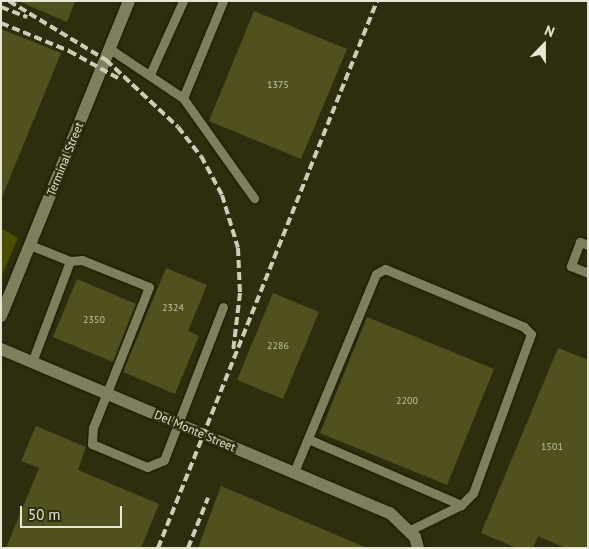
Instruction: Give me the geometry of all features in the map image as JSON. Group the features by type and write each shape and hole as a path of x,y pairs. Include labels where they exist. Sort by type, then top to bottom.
{"street":[{"name":"Terminal Street","path":"1,316 129,1"},
{"name":"Del Monte Street","path":"1,349 390,513 408,530"},
{"path":"408,530 418,548"}],"lane":[{"path":"150,72 183,1"},
{"path":"183,98 223,1"},
{"path":"110,49 150,72 183,98 254,198"},
{"path":"588,246 580,242 571,266 588,273"},
{"path":"30,245 70,261 82,260 149,286 93,428 92,444 147,468 164,460 223,307"},
{"path":"32,362 70,261"},
{"path":"294,472 376,274 385,269 516,324 531,334 473,493 461,505 408,530"},
{"path":"308,439 461,505"}],"shaded area":[{"path":"1,228 18,238 1,277"}],"building":[{"path":"18,1 75,1 67,22"},
{"path":"254,11 347,49 301,159 209,121"},
{"path":"1,29 61,53 2,197 1,197"},
{"path":"166,268 207,285 188,331 199,336 175,394 123,372"},
{"path":"77,279 136,304 113,362 53,337"},
{"path":"273,293 319,312 283,399 237,380"},
{"path":"367,317 494,369 447,485 320,433"},
{"path":"558,348 588,360 588,548 565,548 538,536 533,548 517,548 481,533"},
{"path":"36,426 86,447 78,470 159,504 141,548 6,548 39,468 21,461"},
{"path":"221,486 367,548 198,548"}],"railway":[{"path":"9,1 106,60 178,127 201,156 222,195 238,248 240,293 233,352"},
{"path":"158,548 377,1"},
{"path":"1,7 27,17"},
{"path":"1,23 69,51 120,79"},
{"path":"188,548 208,498"}]}
